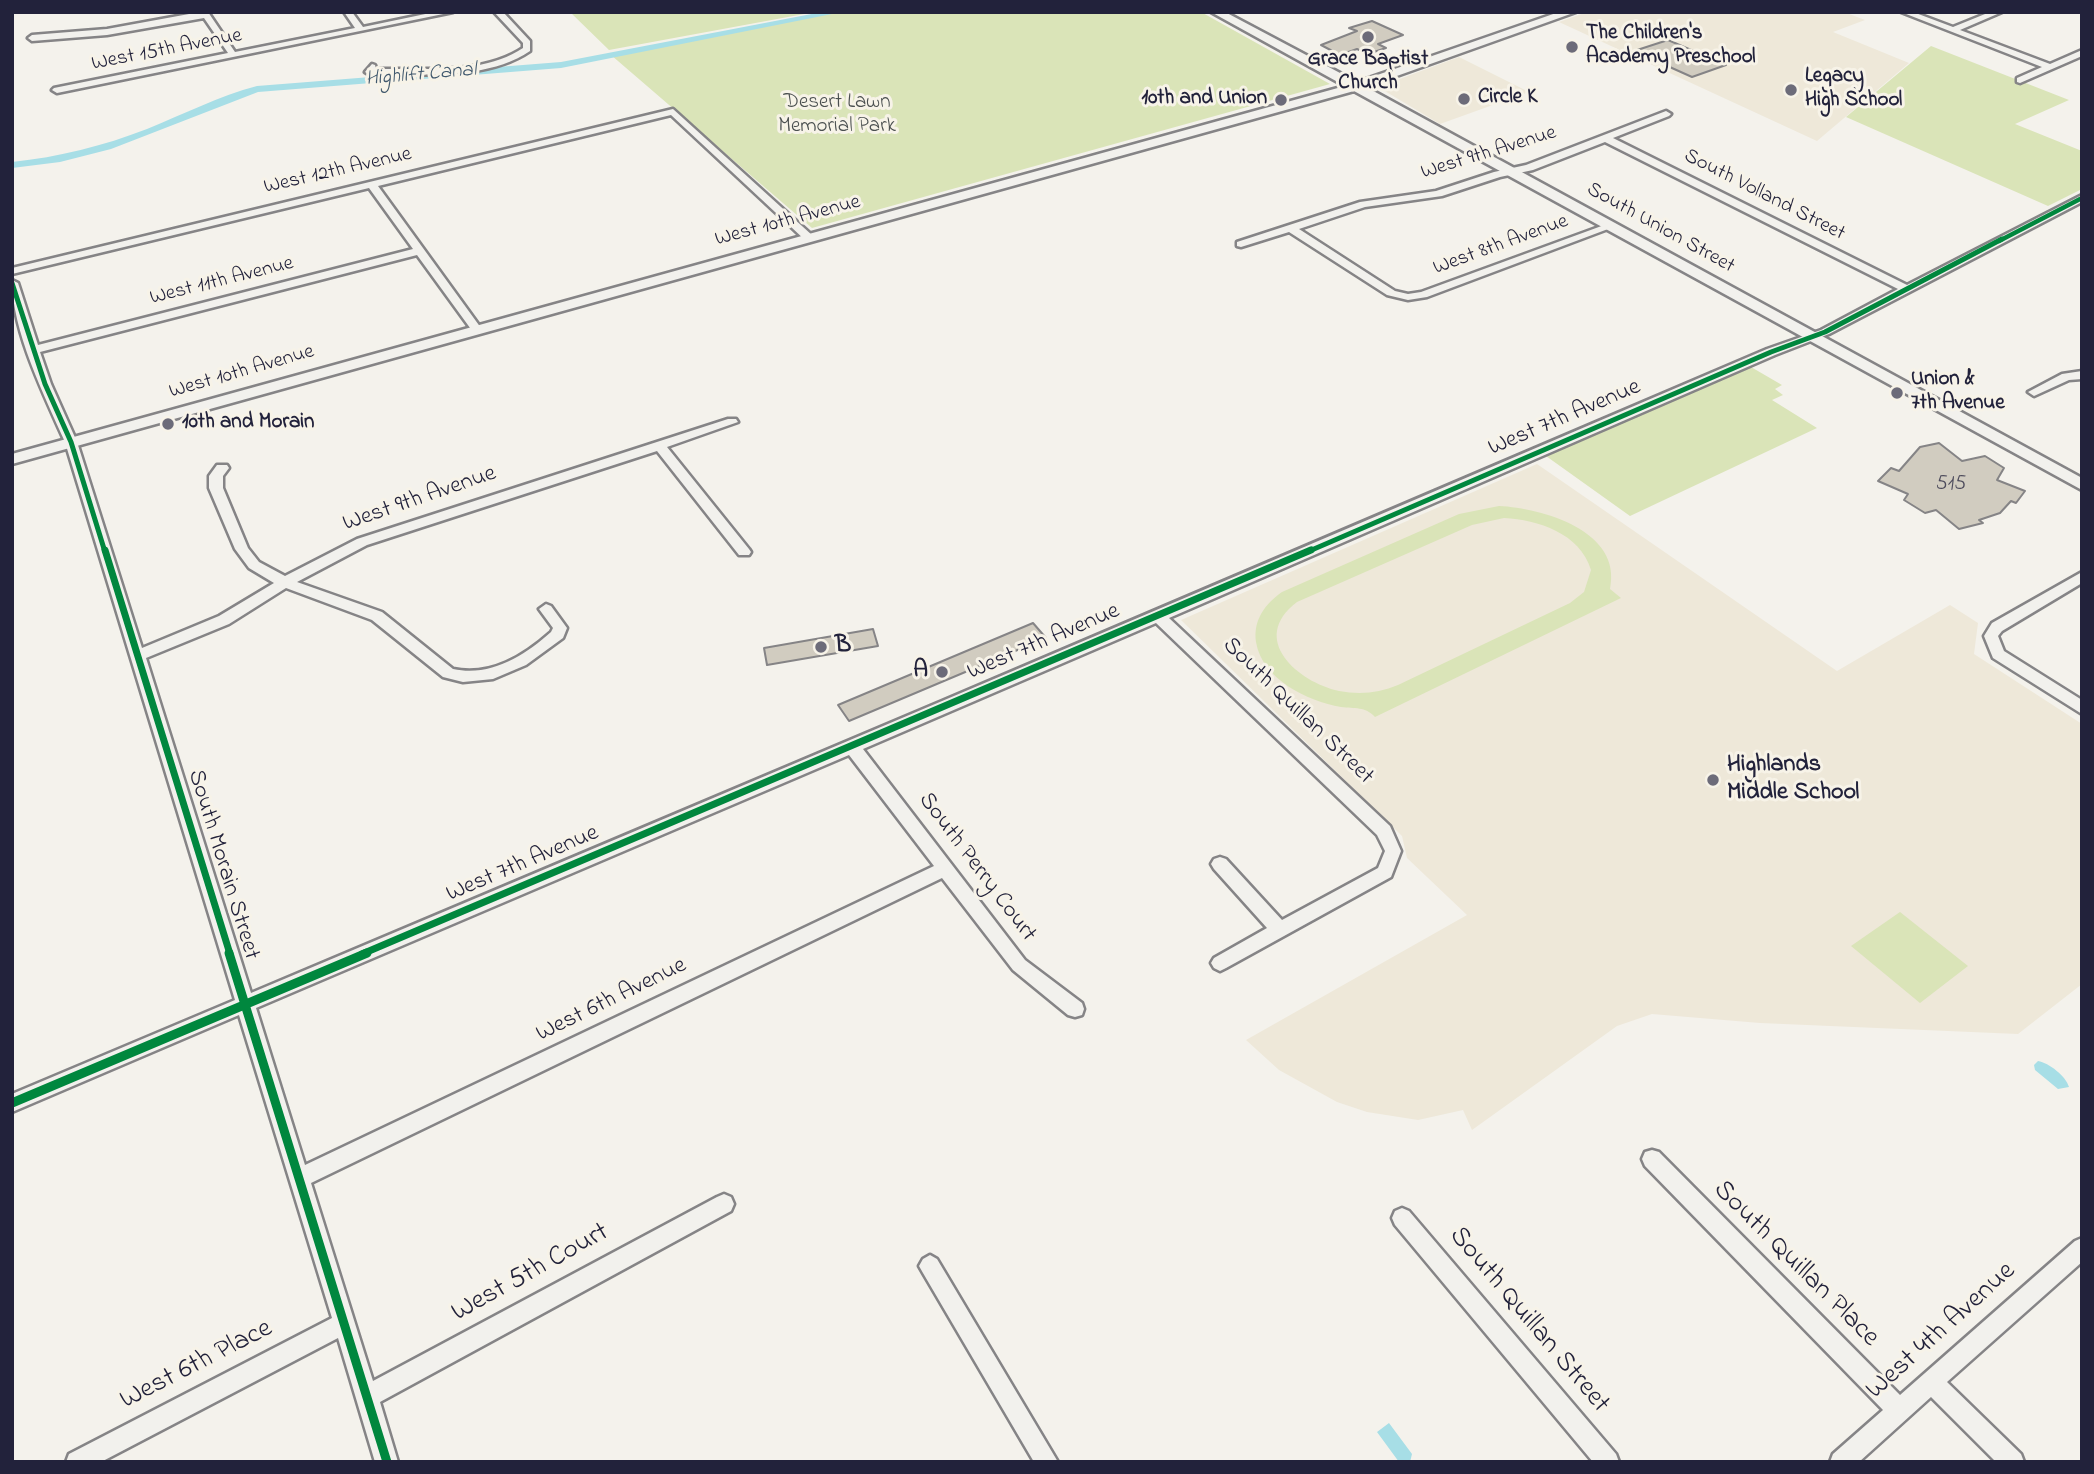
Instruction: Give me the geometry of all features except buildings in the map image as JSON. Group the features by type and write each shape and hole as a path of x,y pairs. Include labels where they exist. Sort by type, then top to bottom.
{"main road":[{"name":"South Union Street","path":"1216,12 1357,86 2082,485"},
{"name":"West 10th Avenue","path":"12,459 1357,86 1571,12"}],"street":[{"path":"348,12 361,30"},
{"name":"West 15th Avenue","path":"57,90 449,12"},
{"path":"372,67 370,72 486,65 520,55 527,49 527,43 498,12"},
{"path":"1905,12 2050,66"},
{"path":"1953,30 1998,12"},
{"path":"32,38 119,31 205,14 233,55"},
{"path":"2020,80 2082,53"},
{"name":"West 12th Avenue","path":"12,271 673,112 809,238"},
{"name":"West 9th Avenue","path":"1241,244 1364,204 1438,194 1529,168 1666,114"},
{"name":"South Volland Street","path":"1605,138 1906,289"},
{"path":"371,183 477,330"},
{"name":"West 7th Avenue","path":"12,1103 1812,337 2082,198"},
{"name":"West 8th Avenue","path":"1291,228 1386,290 1402,296 1423,295 1611,226"},
{"name":"West 11th Avenue","path":"34,350 420,251"},
{"name":"South Morain Street","path":"12,283 17,311 59,420 71,442 387,1462"},
{"path":"2034,392 2066,377 2082,375"},
{"name":"West 9th Avenue","path":"137,656 224,620 337,552 362,542 732,422"},
{"path":"659,445 744,552"},
{"path":"222,468 216,476 216,488 242,549 265,574 377,616 448,673 459,677 482,676 506,669 552,640 559,628 546,609"},
{"path":"2082,577 1997,627 1992,641 1998,654 2082,708"},
{"name":"South Quillan Street","path":"1158,616 1384,831 1393,851 1385,872 1280,930"},
{"name":"South Perry Court","path":"851,745 1019,965 1075,1009"},
{"path":"1220,864 1280,930 1220,963"},
{"name":"West 6th Avenue","path":"300,1178 946,868"},
{"name":"South Quillan Place","path":"1652,1159 1899,1410"},
{"name":"West 5th Court","path":"367,1397 724,1203"},
{"name":"South Quillan Street","path":"1402,1218 1608,1462"},
{"name":"West 4th Avenue","path":"1841,1462 2082,1248"},
{"path":"930,1266 1047,1462"},
{"name":"West 6th Place","path":"77,1462 344,1323"},
{"path":"1931,1382 2012,1462"}],"shaded area":[{"name":"Legacy High School","path":"1587,12 1844,12 1865,20 1833,32 1909,63 1817,141 1559,22"},
{"path":"1459,57 1529,92 1440,124 1378,87"},
{"name":"Highlands Middle School","path":"1537,464 1837,671 1950,605 1978,623 1974,654 2082,724 2082,984 2018,1034 1760,1023 1652,1014 1617,1026 1472,1130 1463,1110 1418,1120 1367,1112 1337,1102 1279,1070 1246,1040 1467,915 1407,858 1402,836 1181,620"}],"green space":[{"path":"559,12 815,12 609,50 571,13"},
{"name":"Desert Lawn Memorial Park","path":"838,12 1201,12 1330,84 812,228 611,55"},
{"path":"1931,46 2069,100 2015,124 2082,151 2082,189 2048,206 1846,117"},
{"path":"1751,367 1782,385 1775,389 1783,395 1772,400 1817,428 1630,516 1546,456"},
{"path":"1499,506 1536,512 1576,526 1604,552 1611,569 1610,589 1621,598 1375,717 1364,710 1328,704 1301,694 1267,667 1256,642 1256,627 1261,613 1282,592 1459,514","holes":["1504,518 1517,519 1556,531 1568,538 1585,557 1591,570 1584,592 1570,603 1384,690 1362,693 1323,686 1295,669 1284,657 1278,644 1277,630 1283,616 1297,602 1472,525"]},
{"path":"1900,912 1968,966 1920,1003 1851,946"}],"water":[{"path":"2038,1061 2056,1071 2069,1087 2058,1089 2035,1070 2034,1065"},
{"path":"1389,1423 1412,1454 1410,1462 1399,1462 1377,1432"}],"waterway":[{"name":"Highlift Canal","path":"12,165 60,159 107,147 257,89 561,65 838,12"}],"cycle path":[{"path":"12,1103 1059,659 1771,352 1825,332 2082,198"},
{"path":"12,283 45,384 71,442 387,1462"}],"place":[{"name":"Grace Baptist Church","path":"1368,37"},
{"name":"The Children's Academy Preschool","path":"1572,47"},
{"name":"Legacy High School","path":"1791,90"},
{"name":"Circle K","path":"1464,99"},
{"name":"10th and Union","path":"1281,100"},
{"name":"Union & 7th Avenue","path":"1897,393"},
{"name":"10th and Morain","path":"168,424"},
{"name":"B","path":"821,647"},
{"name":"A","path":"942,672"},
{"name":"Highlands Middle School","path":"1713,780"}]}
